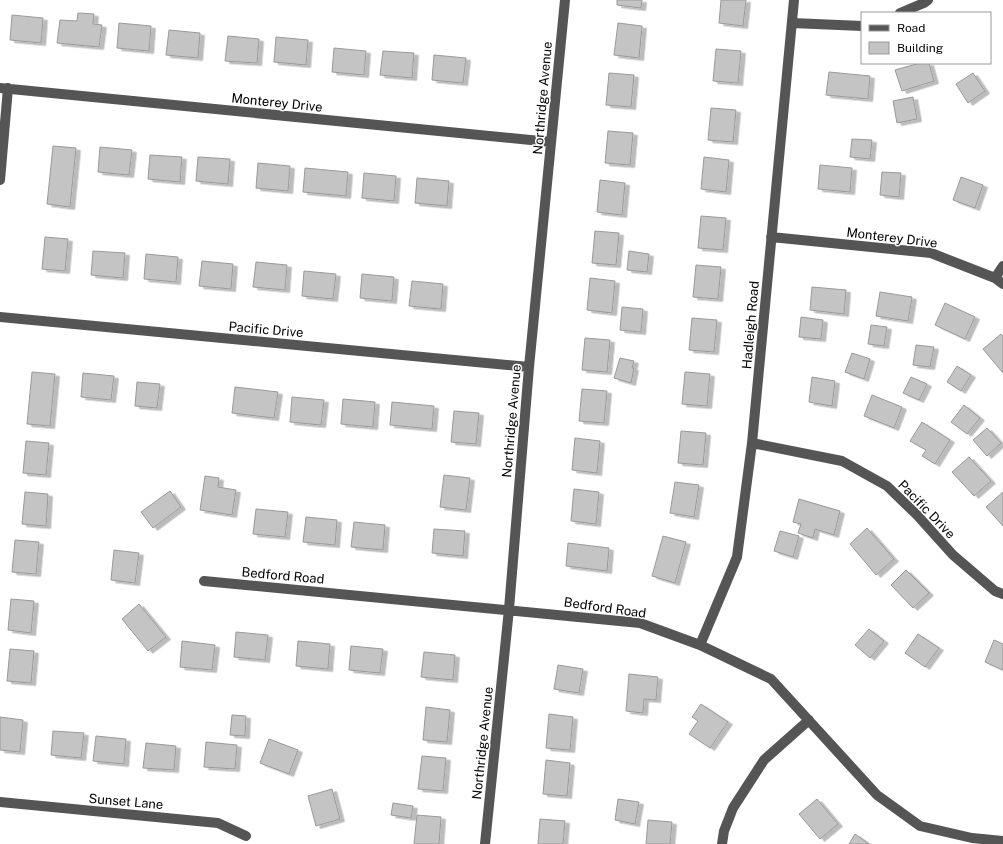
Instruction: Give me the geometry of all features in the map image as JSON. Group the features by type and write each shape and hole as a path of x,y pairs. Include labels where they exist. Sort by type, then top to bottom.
{"street":[{"name":"Northridge Avenue","path":"486,844 509,609 529,367 565,0"},
{"name":"Hadleigh Road","path":"700,645 737,557 752,443 794,0"},
{"path":"902,12 928,0"},
{"path":"792,23 861,26"},
{"name":"Monterey Drive","path":"4,88 551,142"},
{"path":"0,180 4,88"},
{"name":"Monterey Drive","path":"771,237 931,253 999,281"},
{"path":"999,281 1003,266"},
{"name":"Pacific Drive","path":"0,317 529,367"},
{"name":"Pacific Drive","path":"752,443 842,461 887,486 917,515 953,555 995,591 1003,594"},
{"name":"Bedford Road","path":"204,581 509,609 640,623 700,645 771,679 877,795 920,826 972,838 1003,841"},
{"path":"722,844 724,831 733,808 764,760 809,720"},
{"name":"Sunset Lane","path":"0,802 218,823 246,836"}],"building":[{"path":"617,0 642,0 641,8 617,5"},
{"path":"721,0 746,0 743,26 719,23"},
{"path":"78,13 94,14 93,24 102,25 99,47 57,43 60,20 77,21"},
{"path":"12,15 43,18 41,43 10,40"},
{"path":"119,23 151,26 149,51 117,48"},
{"path":"618,23 642,26 639,58 614,55"},
{"path":"169,30 200,33 198,58 166,55"},
{"path":"228,36 259,39 257,63 225,61"},
{"path":"276,37 308,40 306,65 274,62"},
{"path":"334,48 366,51 364,75 332,72"},
{"path":"716,49 741,51 738,83 713,81"},
{"path":"383,51 414,53 412,78 380,75"},
{"path":"434,55 466,58 463,83 432,80"},
{"path":"916,64 929,64 934,81 902,91 895,70"},
{"path":"829,72 870,76 868,99 826,95"},
{"path":"609,73 634,75 631,107 606,105"},
{"path":"973,73 985,91 968,103 956,84"},
{"path":"913,97 917,119 897,123 893,101"},
{"path":"711,108 736,110 733,142 708,140"},
{"path":"608,131 633,133 630,165 605,163"},
{"path":"852,139 872,140 870,159 850,157"},
{"path":"53,146 76,148 70,207 47,204"},
{"path":"100,147 132,150 129,175 98,172"},
{"path":"150,155 182,157 180,182 148,179"},
{"path":"198,157 230,159 228,184 196,181"},
{"path":"704,157 729,160 726,192 701,189"},
{"path":"258,163 290,166 288,191 256,188"},
{"path":"820,165 852,168 850,192 818,189"},
{"path":"305,168 348,172 346,196 303,192"},
{"path":"882,172 901,173 899,197 880,195"},
{"path":"364,173 396,176 394,201 362,198"},
{"path":"961,177 983,185 975,208 953,200"},
{"path":"417,178 449,181 447,206 415,203"},
{"path":"600,180 625,183 622,215 597,212"},
{"path":"701,216 726,218 723,250 698,248"},
{"path":"595,231 619,233 616,265 592,263"},
{"path":"45,237 68,239 65,271 42,269"},
{"path":"93,251 125,253 123,278 91,275"},
{"path":"629,251 649,254 647,272 627,270"},
{"path":"146,254 178,257 176,282 144,279"},
{"path":"202,261 233,264 231,289 199,286"},
{"path":"256,262 287,265 285,290 253,287"},
{"path":"696,265 721,267 718,299 693,297"},
{"path":"304,271 336,274 333,299 302,296"},
{"path":"362,274 394,277 392,301 360,298"},
{"path":"590,278 615,281 612,313 587,310"},
{"path":"412,281 443,284 441,309 409,306"},
{"path":"812,287 846,290 844,314 810,310"},
{"path":"880,292 912,297 908,321 876,316"},
{"path":"945,303 975,317 965,339 935,325"},
{"path":"622,307 643,309 641,332 620,330"},
{"path":"801,317 823,320 821,339 799,337"},
{"path":"692,318 717,320 714,352 689,350"},
{"path":"871,325 887,327 884,346 868,344"},
{"path":"1001,334 1003,336 1003,373 983,349"},
{"path":"585,338 610,340 607,372 582,370"},
{"path":"916,345 934,347 930,367 913,365"},
{"path":"852,353 870,359 864,379 845,372"},
{"path":"620,358 634,361 631,383 614,378"},
{"path":"957,366 971,375 961,391 947,382"},
{"path":"32,372 55,374 50,426 27,424"},
{"path":"685,372 710,374 707,406 682,404"},
{"path":"83,373 114,376 111,400 81,397"},
{"path":"812,377 835,381 832,406 809,402"},
{"path":"911,377 927,384 919,400 903,393"},
{"path":"137,382 160,384 157,408 135,406"},
{"path":"235,387 278,392 274,418 232,413"},
{"path":"582,389 607,391 604,423 579,421"},
{"path":"872,395 902,407 894,428 864,416"},
{"path":"292,397 324,400 321,425 290,422"},
{"path":"343,399 375,402 373,427 341,424"},
{"path":"392,402 434,406 432,429 390,425"},
{"path":"964,405 980,418 967,434 951,422"},
{"path":"454,411 479,413 476,444 451,442"},
{"path":"922,422 950,440 935,464 922,456 926,450 910,441"},
{"path":"987,428 1001,443 987,456 973,440"},
{"path":"681,431 706,433 703,465 678,463"},
{"path":"575,438 600,441 597,473 572,470"},
{"path":"26,441 49,443 46,475 23,473"},
{"path":"969,457 991,481 974,496 952,472"},
{"path":"444,475 470,478 466,510 440,507"},
{"path":"205,476 219,478 218,487 236,490 232,515 200,510"},
{"path":"675,482 699,485 694,517 670,513"},
{"path":"574,489 599,492 596,524 571,521"},
{"path":"170,491 181,507 153,528 141,512"},
{"path":"25,492 48,494 46,526 22,524"},
{"path":"1003,492 1003,526 986,507"},
{"path":"799,499 840,511 834,535 815,529 813,538 798,533 801,524 793,522"},
{"path":"256,509 288,512 285,537 253,534"},
{"path":"306,517 337,520 335,545 303,542"},
{"path":"354,522 385,525 383,550 351,547"},
{"path":"867,528 894,559 876,575 850,544"},
{"path":"434,529 465,531 463,556 432,553"},
{"path":"780,531 799,536 793,557 774,551"},
{"path":"663,536 686,542 675,583 652,576"},
{"path":"15,540 39,542 36,574 12,572"},
{"path":"568,543 609,548 607,571 566,566"},
{"path":"114,550 139,553 135,583 111,580"},
{"path":"906,570 929,593 913,608 891,585"},
{"path":"11,599 34,601 31,633 8,630"},
{"path":"139,604 166,637 148,651 122,619"},
{"path":"869,629 884,641 870,658 855,645"},
{"path":"236,632 268,635 265,660 234,657"},
{"path":"918,634 939,648 925,667 905,653"},
{"path":"994,640 1003,644 1003,670 985,662"},
{"path":"182,641 215,645 212,670 180,667"},
{"path":"298,641 330,644 328,669 296,666"},
{"path":"351,646 383,649 380,673 349,670"},
{"path":"10,649 34,651 31,683 7,681"},
{"path":"424,652 455,655 453,680 421,677"},
{"path":"558,665 583,669 579,693 554,689"},
{"path":"629,674 658,677 656,700 644,699 643,713 626,711"},
{"path":"701,704 728,722 710,748 689,734 698,721 692,717"},
{"path":"426,707 450,710 447,742 423,740"},
{"path":"549,714 573,717 570,750 546,748"},
{"path":"232,715 246,716 245,736 230,735"},
{"path":"0,717 23,720 20,752 0,750"},
{"path":"53,731 84,733 81,758 51,755"},
{"path":"96,736 126,739 124,764 93,761"},
{"path":"269,739 298,750 289,774 260,763"},
{"path":"206,742 237,745 235,769 204,767"},
{"path":"146,743 176,746 174,770 143,768"},
{"path":"422,756 446,758 443,791 418,789"},
{"path":"546,760 570,763 567,796 543,794"},
{"path":"332,789 340,819 316,826 308,796"},
{"path":"618,799 639,802 635,824 615,820"},
{"path":"817,799 838,824 820,839 799,814"},
{"path":"393,803 413,806 411,818 391,815"},
{"path":"417,815 441,817 439,844 414,844"},
{"path":"540,819 565,821 563,844 538,844"},
{"path":"648,820 672,822 670,844 646,844"},
{"path":"855,834 869,844 849,844"}]}
